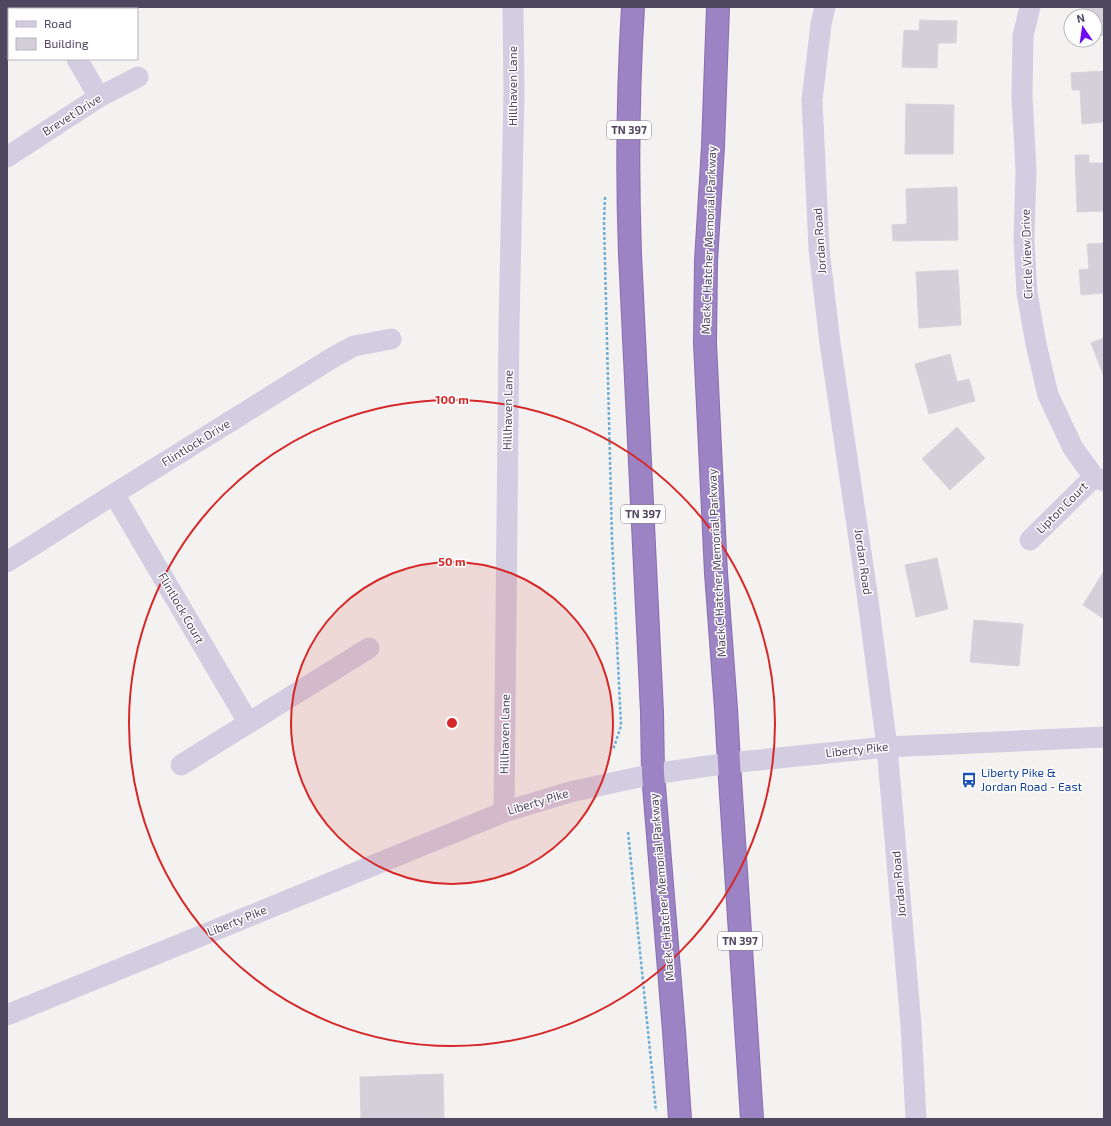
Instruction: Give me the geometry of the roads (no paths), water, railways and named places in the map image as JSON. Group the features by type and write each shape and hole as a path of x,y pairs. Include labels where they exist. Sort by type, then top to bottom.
{"highway":[{"name":"Mack C Hatcher Memorial Parkway","path":"633,7 628,197 652,704 653,774 680,1119"},
{"name":"Mack C Hatcher Memorial Parkway","path":"718,7 713,146 706,261 705,343 716,573 752,1119"}],"street":[{"name":"Hillhaven Lane","path":"504,812 509,326 514,93 513,7"},
{"name":"Jordan Road","path":"825,7 821,24 812,100 819,249 830,343 867,593 887,747 910,1017 916,1119"},
{"name":"Circle View Drive","path":"1030,7 1023,36 1022,97 1026,170 1024,240 1027,293 1036,344 1048,395 1073,448 1099,479"},
{"path":"78,60 99,97"},
{"name":"Brevet Drive","path":"7,157 99,97 138,77"},
{"name":"Flintlock Drive","path":"7,562 332,358 354,346 391,339"},
{"name":"Lipton Court","path":"1030,540 1099,479"},
{"name":"Flintlock Court","path":"114,494 248,722"},
{"path":"181,765 369,648"},
{"name":"Liberty Pike","path":"7,1015 504,812 570,792 653,774 729,763 887,747 1104,737"}],"place":[{"name":"Liberty Pike & Jordan Road - East","path":"969,780"}]}
